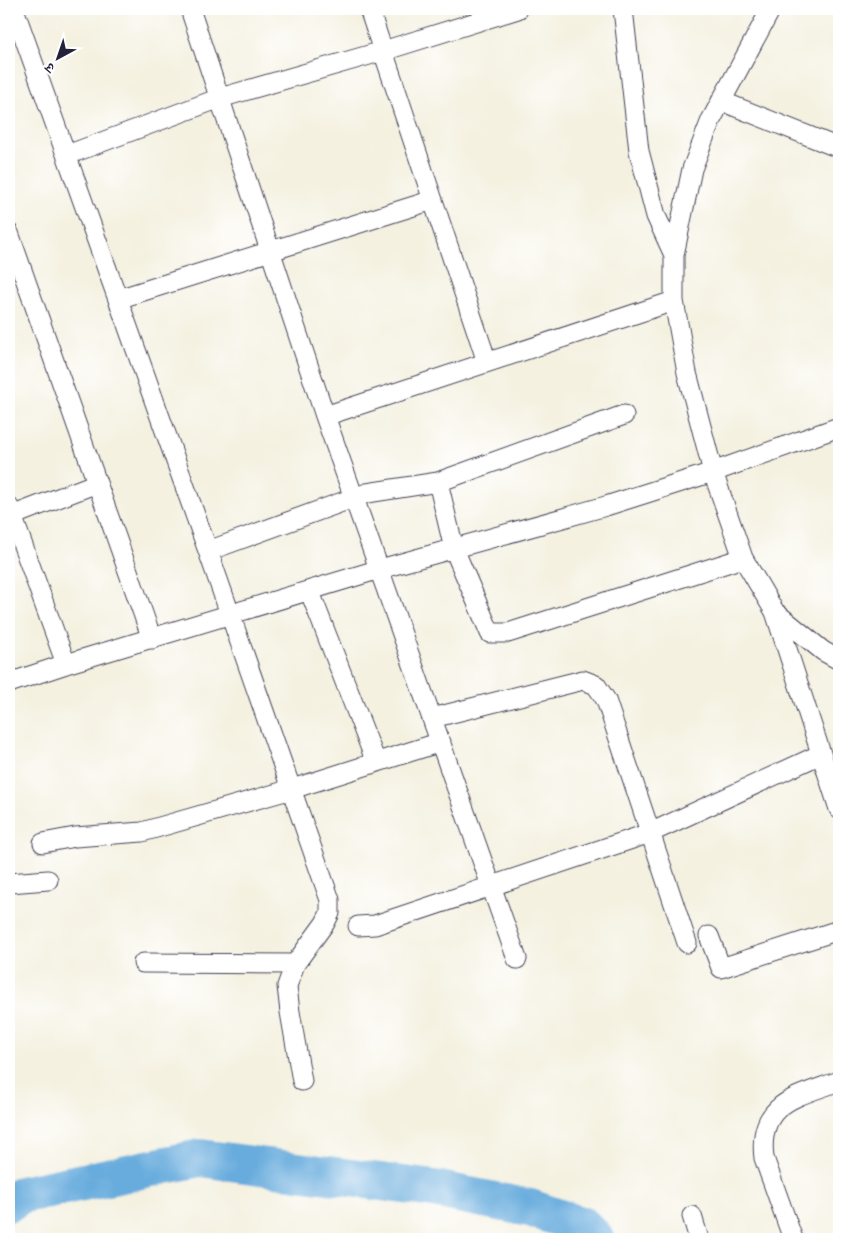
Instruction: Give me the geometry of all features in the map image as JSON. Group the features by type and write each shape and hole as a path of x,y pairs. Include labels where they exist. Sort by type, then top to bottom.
{"street":[{"path":"14,9 208,550 330,900 330,912 325,923 296,964 287,986 302,1081"},
{"path":"190,9 272,251 325,416 517,959"},
{"path":"369,9 487,362"},
{"path":"66,155 220,98 384,51 518,9"},
{"path":"624,9 639,151 656,216 674,255"},
{"path":"771,9 711,120 692,169 674,255 674,301 687,373 713,472 743,558 775,612 839,809"},
{"path":"721,101 839,148"},
{"path":"118,299 433,200"},
{"path":"9,232 152,639"},
{"path":"325,416 674,301"},
{"path":"208,550 368,493 438,482 624,415"},
{"path":"9,683 380,569 606,506 713,472 839,427"},
{"path":"438,482 454,549 490,633 508,633 743,558"},
{"path":"66,664 10,513 97,483"},
{"path":"310,592 376,762"},
{"path":"775,612 824,651 839,660"},
{"path":"432,718 583,680 596,684 606,700 687,943"},
{"path":"43,843 75,837 142,832 292,789 441,742"},
{"path":"358,926 374,925 650,833 821,754"},
{"path":"9,884 48,880"},
{"path":"709,936 721,968 839,930"},
{"path":"142,963 296,964"},
{"path":"793,1239 764,1158 765,1128 772,1114 782,1104 800,1095 839,1081"},
{"path":"692,1216 699,1239"}],"waterway":[{"path":"9,1203 20,1195 200,1158 434,1189 530,1208 583,1226 596,1239"}]}
